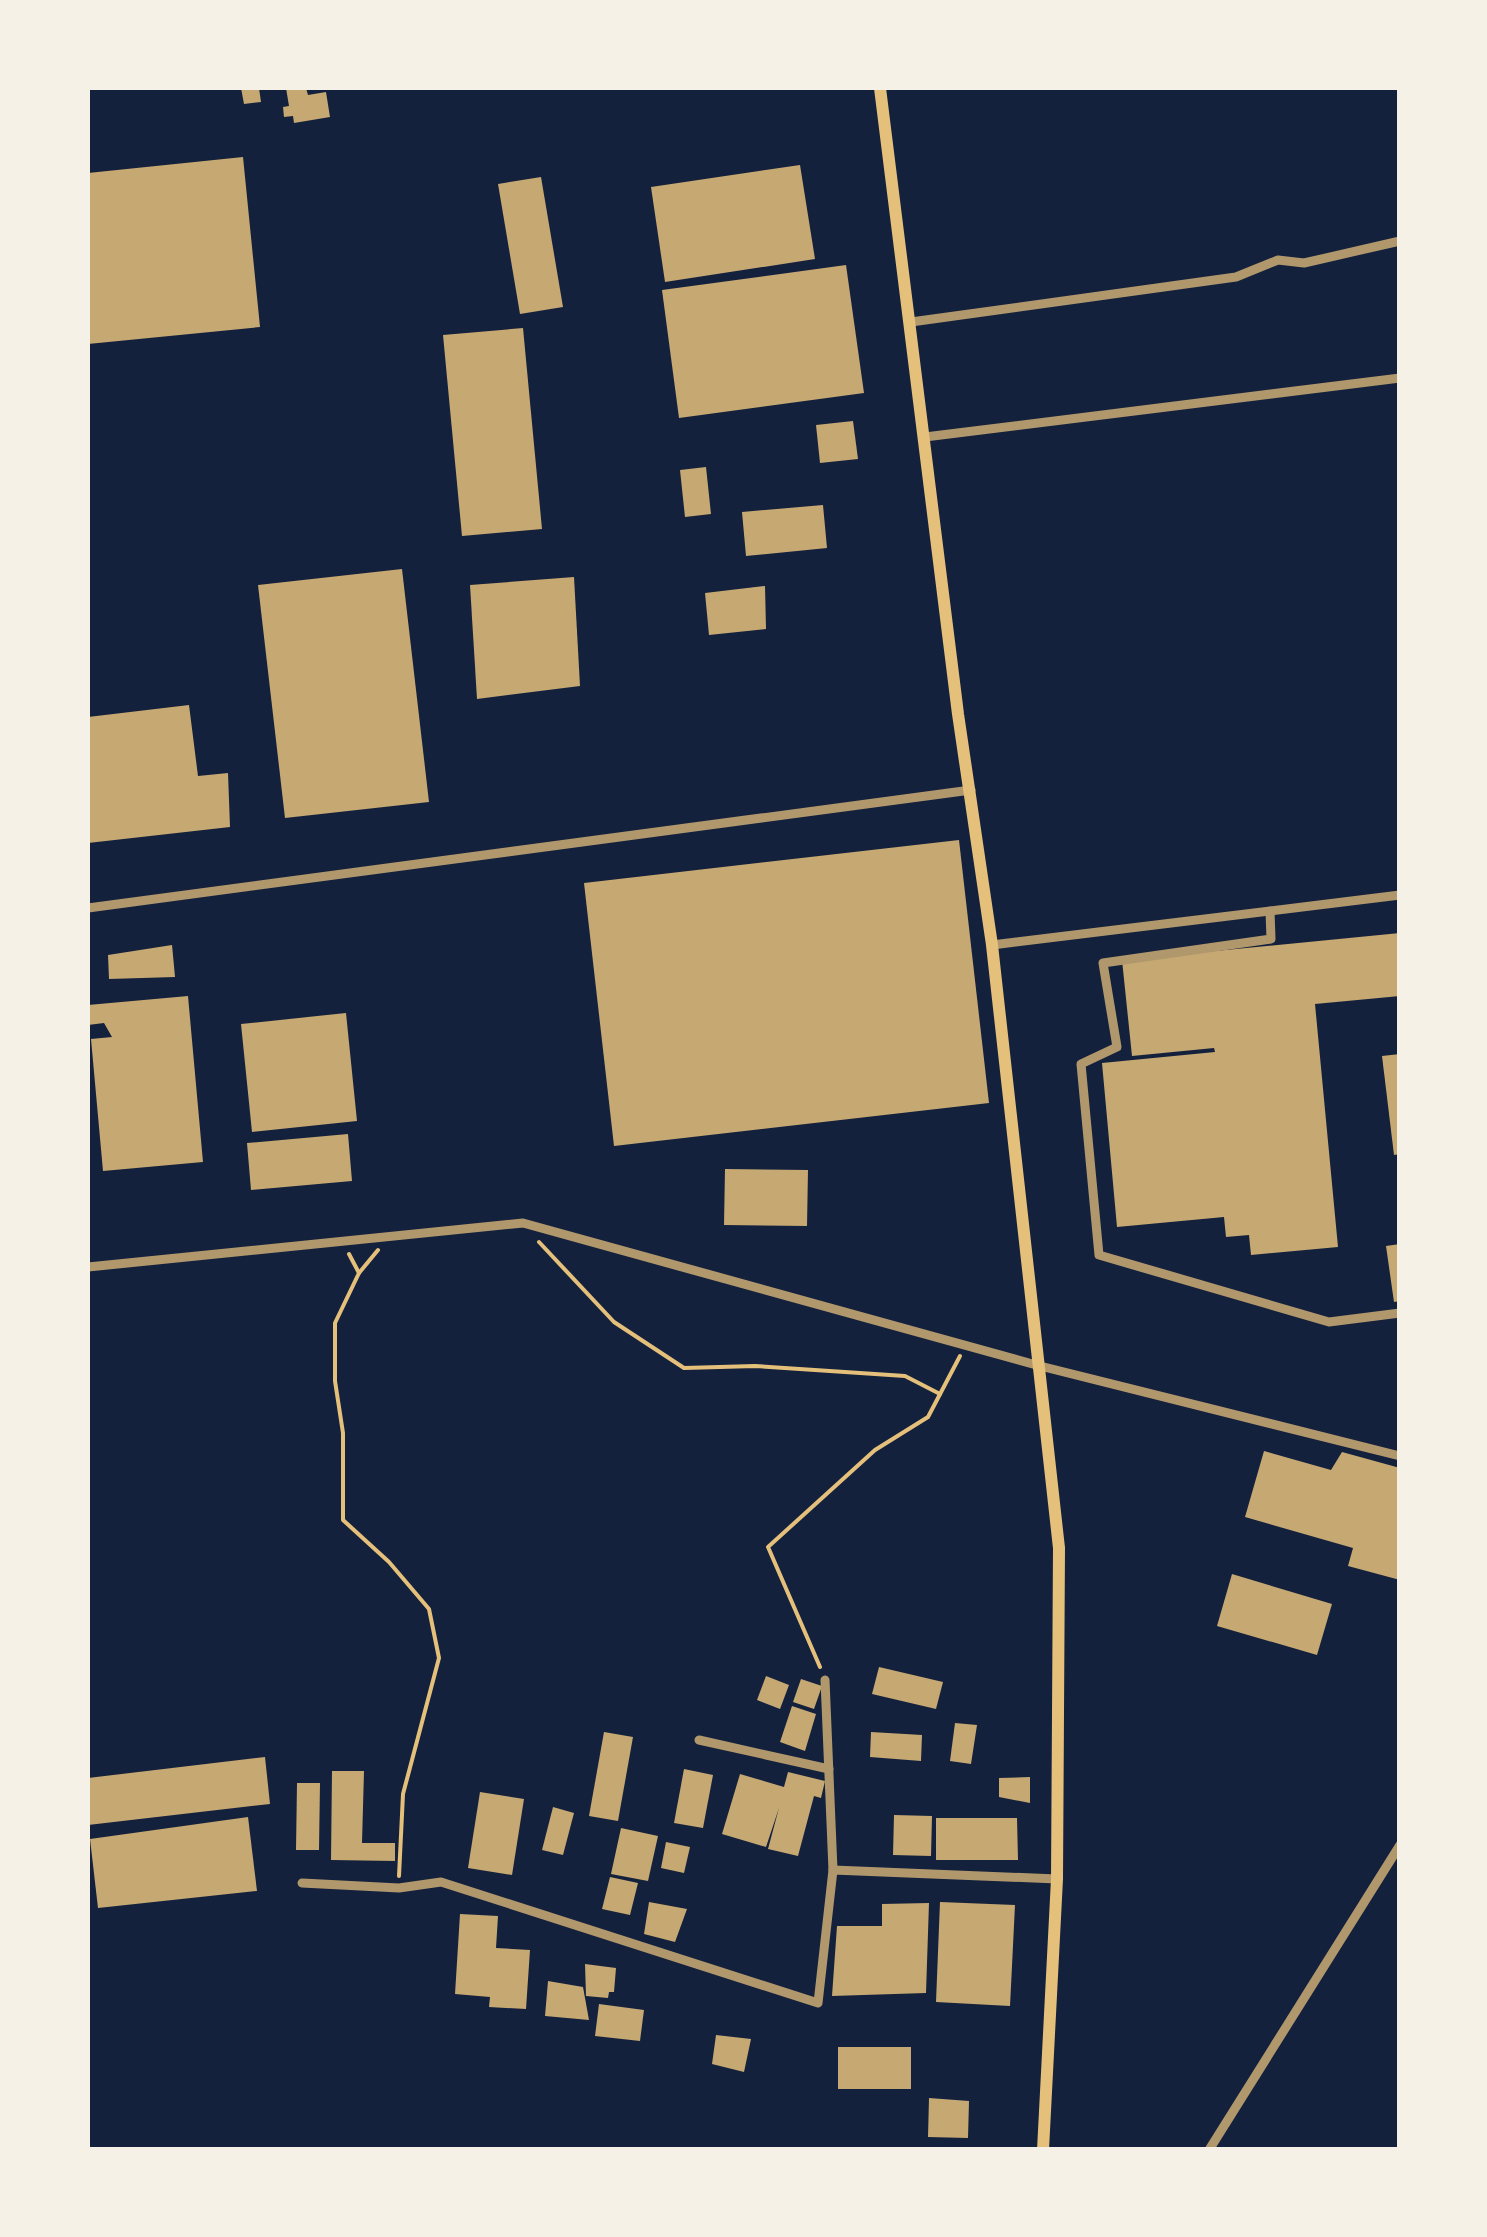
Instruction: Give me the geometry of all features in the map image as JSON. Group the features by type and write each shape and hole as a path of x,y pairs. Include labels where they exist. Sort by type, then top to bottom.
{"main road":[{"path":"880,88 992,945 1059,1548 1057,1878 1043,2150"}],"street":[{"path":"911,322 1236,278 1278,260 1304,263 1400,241"},
{"path":"924,437 1400,378"},
{"path":"88,908 971,790"},
{"path":"992,945 1400,895"},
{"path":"1270,911 1271,939 1103,963 1118,1047 1081,1064 1099,1256 1329,1322 1400,1313"},
{"path":"88,1267 524,1223 1040,1366 1400,1456"},
{"path":"302,1883 399,1888 441,1882 818,2003 833,1870 826,1680"},
{"path":"700,1740 829,1769"},
{"path":"1209,2150 1400,1845"},
{"path":"833,1870 1057,1878"}],"path":[{"path":"524,1223 614,1322 684,1368 755,1366 905,1376 940,1394"},
{"path":"389,1236 359,1273 335,1324 335,1380 344,1433 344,1520 429,1609 439,1658 403,1794 399,1888"},
{"path":"342,1241 359,1273"},
{"path":"826,1680 768,1547 875,1450 928,1418 966,1346"}],"building":[{"path":"241,88 259,88 261,102 244,104"},
{"path":"286,88 306,88 308,95 326,92 330,117 294,123 293,116 284,117 283,107 289,106"},
{"path":"243,157 260,327 88,344 88,173"},
{"path":"800,165 815,259 665,282 651,187"},
{"path":"541,177 563,307 520,314 498,184"},
{"path":"846,265 864,393 679,418 662,290"},
{"path":"523,328 542,529 462,536 443,335"},
{"path":"853,421 858,459 820,463 816,425"},
{"path":"706,467 711,514 685,517 680,470"},
{"path":"823,505 827,548 746,556 742,512"},
{"path":"402,569 429,802 285,818 258,585"},
{"path":"574,577 580,686 477,699 470,585"},
{"path":"765,586 766,629 709,635 705,593"},
{"path":"189,705 198,776 228,773 230,827 88,843 88,717"},
{"path":"959,840 989,1103 614,1146 584,883"},
{"path":"1400,933 1400,996 1315,1004 1338,1247 1251,1255 1249,1235 1226,1237 1224,1217 1117,1227 1102,1063 1215,1052 1214,1048 1132,1056 1122,960"},
{"path":"172,945 175,977 109,979 108,955"},
{"path":"188,996 203,1162 103,1171 91,1039 112,1037 104,1023 88,1025 88,1005"},
{"path":"346,1013 357,1121 252,1132 241,1024"},
{"path":"1400,1054 1400,1154 1394,1155 1382,1056"},
{"path":"348,1134 352,1181 251,1190 247,1143"},
{"path":"725,1169 808,1170 807,1226 724,1225"},
{"path":"1400,1244 1400,1301 1394,1302 1386,1246"},
{"path":"1264,1451 1331,1470 1342,1452 1400,1468 1400,1580 1348,1566 1353,1548 1245,1517"},
{"path":"1232,1574 1332,1604 1317,1655 1217,1626"},
{"path":"879,1667 943,1682 936,1709 872,1694"},
{"path":"766,1676 789,1685 780,1709 757,1700"},
{"path":"801,1679 822,1686 814,1709 793,1702"},
{"path":"792,1706 816,1714 805,1751 780,1742"},
{"path":"955,1723 977,1725 971,1764 950,1761"},
{"path":"604,1732 633,1737 618,1821 589,1816"},
{"path":"871,1732 922,1735 921,1761 870,1757"},
{"path":"265,1757 270,1804 88,1825 88,1778"},
{"path":"684,1769 713,1775 703,1828 674,1823"},
{"path":"332,1771 364,1771 362,1843 395,1843 395,1861 331,1860"},
{"path":"788,1772 825,1781 821,1798 814,1796 798,1856 768,1849 779,1808 766,1847 722,1834 740,1774 784,1787"},
{"path":"1030,1777 1030,1803 999,1797 999,1778"},
{"path":"297,1783 320,1783 319,1850 296,1850"},
{"path":"480,1792 524,1799 512,1875 468,1868"},
{"path":"553,1807 574,1813 563,1855 542,1850"},
{"path":"894,1815 932,1816 931,1856 893,1855"},
{"path":"248,1817 257,1891 98,1908 90,1839"},
{"path":"936,1818 1017,1818 1018,1860 936,1860"},
{"path":"621,1828 658,1836 648,1881 611,1874"},
{"path":"666,1842 690,1847 684,1873 661,1868"},
{"path":"610,1877 638,1883 630,1915 602,1909"},
{"path":"649,1902 687,1909 675,1942 644,1934"},
{"path":"940,1902 1015,1905 1010,2006 936,2002"},
{"path":"929,1903 926,1993 832,1996 837,1926 882,1926 882,1904"},
{"path":"460,1914 498,1916 496,1948 530,1950 526,2009 489,2007 490,1997 455,1994"},
{"path":"585,1964 616,1968 614,1992 609,1992 608,1998 586,1996"},
{"path":"548,1981 583,1987 589,2020 545,2016"},
{"path":"599,2004 644,2010 640,2041 595,2036"},
{"path":"716,2035 751,2039 744,2072 712,2064"},
{"path":"838,2047 911,2047 911,2089 838,2089"},
{"path":"929,2098 969,2101 968,2138 928,2137"}]}
